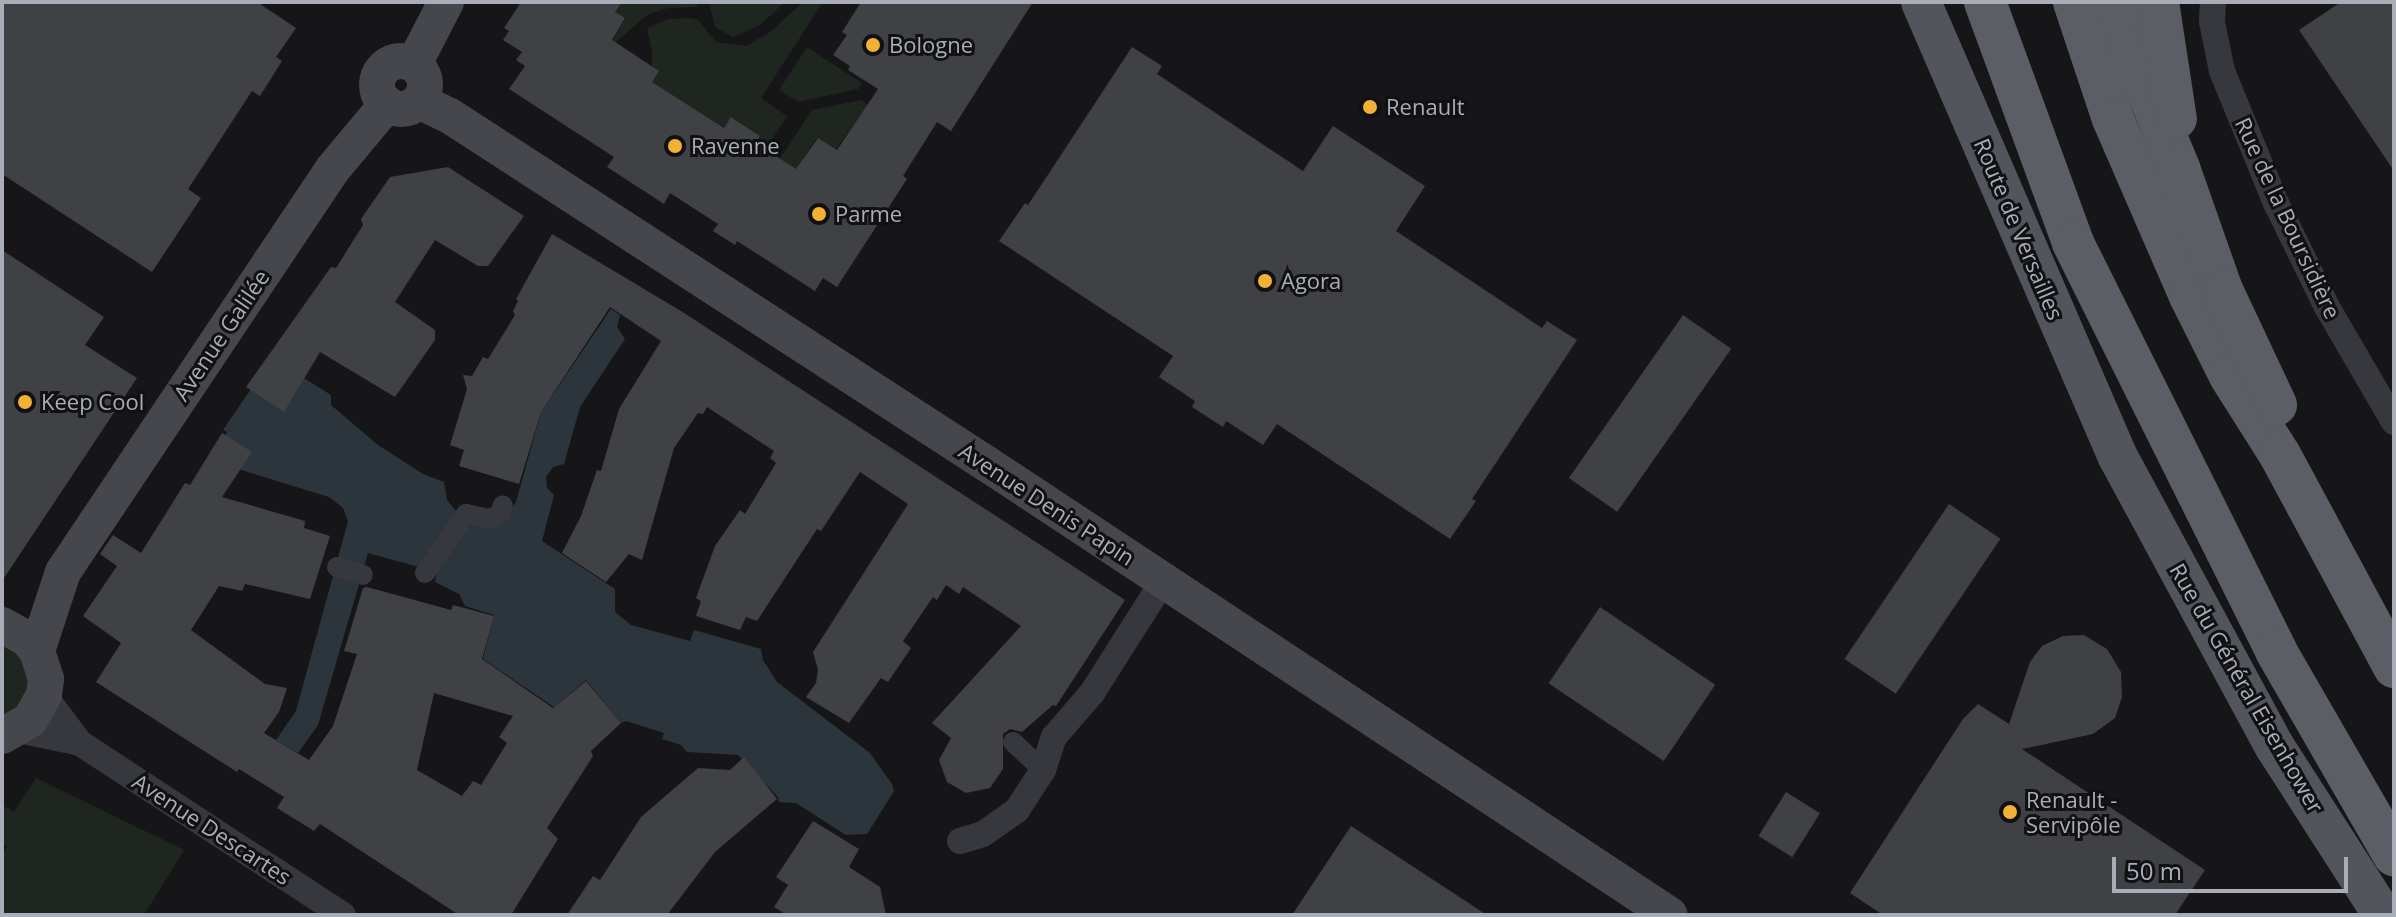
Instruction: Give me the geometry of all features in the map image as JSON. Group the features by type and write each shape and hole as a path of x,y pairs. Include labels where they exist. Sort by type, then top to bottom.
{"highway":[{"path":"1985,2 2080,258 2276,651 2394,855"},
{"path":"2074,2 2113,119 2190,296 2244,401 2280,455 2394,667"},
{"path":"2117,2 2137,66 2179,168 2222,290 2287,428 2280,455"},
{"path":"2158,2 2175,115 2179,168"}],"main road":[{"path":"403,103 425,82 414,64 446,2"},
{"name":"Route de Versailles","path":"1921,2 2118,457"},
{"name":"Avenue Galilée","path":"37,651 63,572 332,170 403,103"},
{"name":"Avenue Denis Papin","path":"403,103 450,116 961,447 1670,915"},
{"name":"Rue du Général Eisenhower","path":"2118,457 2275,747 2383,915"},
{"name":"Avenue Galilée","path":"2,624 63,572"},
{"path":"2,624 27,639 37,651 46,679 39,708 10,733"}],"street":[{"name":"Rue de la Boursidière","path":"2213,2 2212,22 2222,71 2276,203 2327,307 2394,422"},
{"path":"425,573 466,514 490,519 500,514 503,505"},
{"path":"337,567 363,575"},
{"path":"960,841 983,834 1017,810 1043,770 1054,737 1092,693 1153,597"},
{"name":"Avenue Descartes","path":"44,695 80,743 343,915"},
{"name":"Avenue Descartes","path":"10,733 80,743"},
{"path":"1013,742 1043,770"}],"shaded area":[{"path":"622,2 697,2 697,7 668,8 647,15 615,43 612,41 625,19 615,12"},
{"path":"709,2 785,2 760,25 733,37 715,27"},
{"path":"803,2 823,2 761,98 787,116 728,208 714,200 760,136 732,117 724,128 652,82 652,52 647,28 668,19 691,18 698,20 716,42 746,46 770,32"},
{"path":"807,47 862,83 858,89 798,102 779,90"},
{"path":"861,100 868,105 836,149 817,138 803,158 811,164 758,192 812,110"},
{"path":"611,309 620,315 617,327 625,339 580,407 564,464 553,467 546,477 547,488 554,495 542,541 615,589 615,612 631,625 690,641 694,630 761,649 763,660 777,682 870,753 892,784 894,791 867,834 846,835 796,803 779,802 778,797 738,755 687,752 681,745 662,739 664,733 626,721 621,723 586,680 554,707 483,659 494,615 465,606 459,594 435,582 437,572 368,553 318,725 298,753 276,740 296,711 348,521 343,508 329,497 209,460 227,432 223,430 272,358 331,395 331,405 378,445 423,474 444,482 447,500 456,511 506,517 516,502 541,412"},
{"path":"2,644 22,658 28,670 27,699 2,721"},
{"path":"36,778 184,850 144,915 2,915 2,855 7,847 2,843 2,805 14,812"}],"building":[{"path":"2,2 257,2 296,28 276,57 282,61 260,96 252,91 188,189 201,198 152,272 2,174"},
{"path":"521,2 622,2 615,12 625,18 612,40 659,71 652,82 724,128 731,117 760,136 756,143 796,169 818,138 837,150 878,89 848,70 850,66 833,55 847,35 842,32 861,2 1033,2 951,131 937,122 903,176 907,179 837,287 823,278 815,291 737,241 735,245 713,231 718,224 670,193 664,204 607,167 614,157 509,89 525,66 516,60 522,52 503,40 509,31 504,28"},
{"path":"2341,2 2394,2 2394,171 2299,30"},
{"name":"Agora","path":"1132,47 1162,66 1157,74 1303,171 1333,126 1425,186 1396,231 1542,328 1547,321 1577,340 1472,499 1476,501 1450,539 1277,424 1263,445 1226,421 1223,427 1192,407 1195,401 1159,377 1173,356 999,241 1025,203 1028,205"},
{"path":"448,167 524,216 488,266 478,266 435,240 395,302 435,330 435,340 395,397 320,352 284,412 246,387 331,267 336,268 363,225 361,219 390,177"},
{"path":"552,234 681,311 1125,600 1056,706 1053,705 1022,732 1010,729 1003,734 1003,769 990,788 966,793 947,782 939,760 951,738 932,723 1021,626 963,587 959,594 946,585 937,600 933,597 903,641 911,648 888,682 881,678 849,723 806,697 816,683 818,670 813,652 908,504 860,472 821,531 817,529 757,621 746,617 740,630 696,616 701,601 696,598 715,546 740,510 745,514 776,463 770,458 774,451 707,407 703,414 698,413 674,448 642,560 629,554 606,582 562,553 581,516 597,470 601,471 619,409 661,341 610,307 541,412 519,484 459,466 464,450 450,445 467,389 463,375 472,376 483,357 488,359 515,315 516,299"},
{"path":"2,250 104,317 85,345 137,378 2,581"},
{"path":"1683,315 1731,349 1617,512 1569,478"},
{"path":"222,433 252,452 222,497 305,521 304,528 330,536 310,599 245,584 242,591 219,586 191,630 265,684 287,688 279,712 264,733 309,760 333,726 357,654 344,651 363,588 367,587 451,610 453,605 494,616 482,659 553,708 586,681 621,723 591,751 593,756 547,828 558,839 511,915 459,915 320,824 314,831 277,808 284,797 239,769 237,772 96,682 121,643 83,616 117,566 100,554 113,535 141,553 185,483 190,485","holes":["434,693 513,716 499,737 507,743 481,785 473,781 462,796 417,770"]},
{"path":"1949,504 2000,539 1896,694 1844,659"},
{"path":"1600,607 1715,685 1664,761 1549,683"},
{"name":"Renault - Servipôle","path":"2084,635 2107,649 2121,672 2122,697 2115,718 2093,734 2022,749 2205,870 2175,915 1883,915 1850,893 1963,719 1978,704 2009,724 2030,662 2042,646 2063,636"},
{"path":"744,757 777,799 715,852 667,915 567,915 593,876 600,880 641,817 698,768 730,770"},
{"path":"1786,792 1820,813 1792,857 1758,836"},
{"path":"813,821 859,849 849,867 880,887 886,915 787,915 774,907 788,885 776,877"},
{"path":"1351,826 1487,915 1292,915"}],"place":[{"name":"Bologne","path":"873,45"},
{"name":"Renault","path":"1370,107"},
{"name":"Ravenne","path":"675,146"},
{"name":"Parme","path":"819,214"},
{"name":"Agora","path":"1265,281"},
{"name":"Keep Cool","path":"25,402"},
{"name":"Renault - Servipôle","path":"2010,812"}]}
